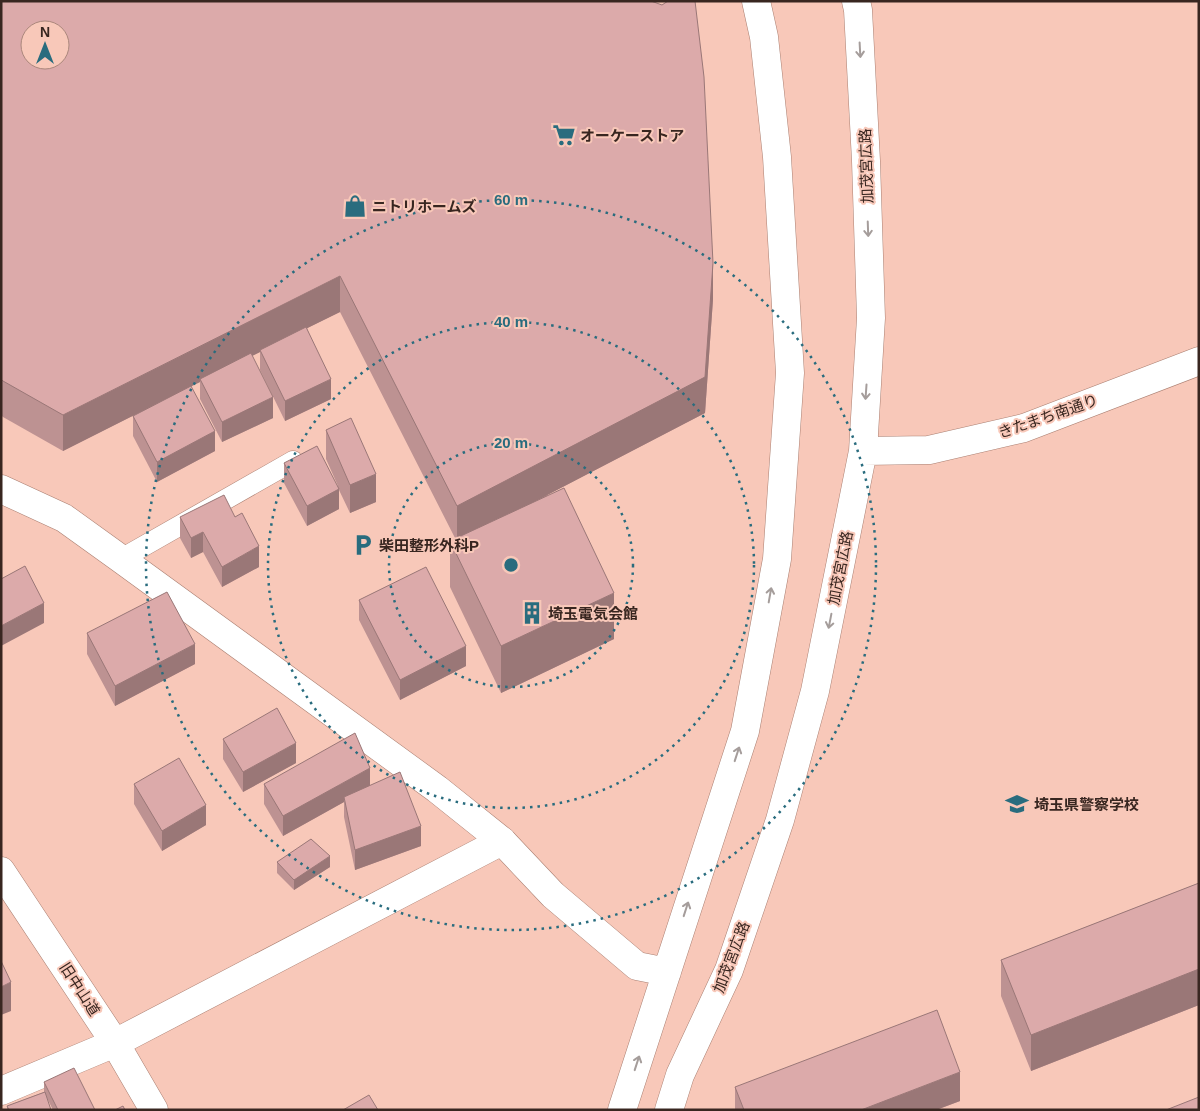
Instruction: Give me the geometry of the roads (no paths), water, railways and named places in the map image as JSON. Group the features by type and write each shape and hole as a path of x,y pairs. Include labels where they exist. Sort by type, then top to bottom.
{"street":[{"path":"622,1110 745,731 776,559 790,373 776,157 764,36 756,1"},
{"name":"加茂宮広路","path":"669,1110 680,1075 729,970 780,820 816,691 863,450 871,318 866,161 856,1"},
{"name":"きたまち南通り","path":"863,450 929,450 1024,428 1199,361"},
{"path":"1,489 64,518 121,559 437,789 502,841 553,895 637,966 667,972"},
{"path":"1,1091 115,1043 502,841"},
{"name":"旧中山道","path":"1,871 115,1043 154,1110"}],"lane":[{"path":"121,559 293,461"}],"place":[{"name":"オーケーストア","path":"564,135"},
{"name":"ニトリホームズ","path":"355,206"},
{"name":"柴田整形外科P","path":"363,545"},
{"name":"埼玉電気会館","path":"532,613"},
{"name":"埼玉県警察学校","path":"1017,804"}]}
